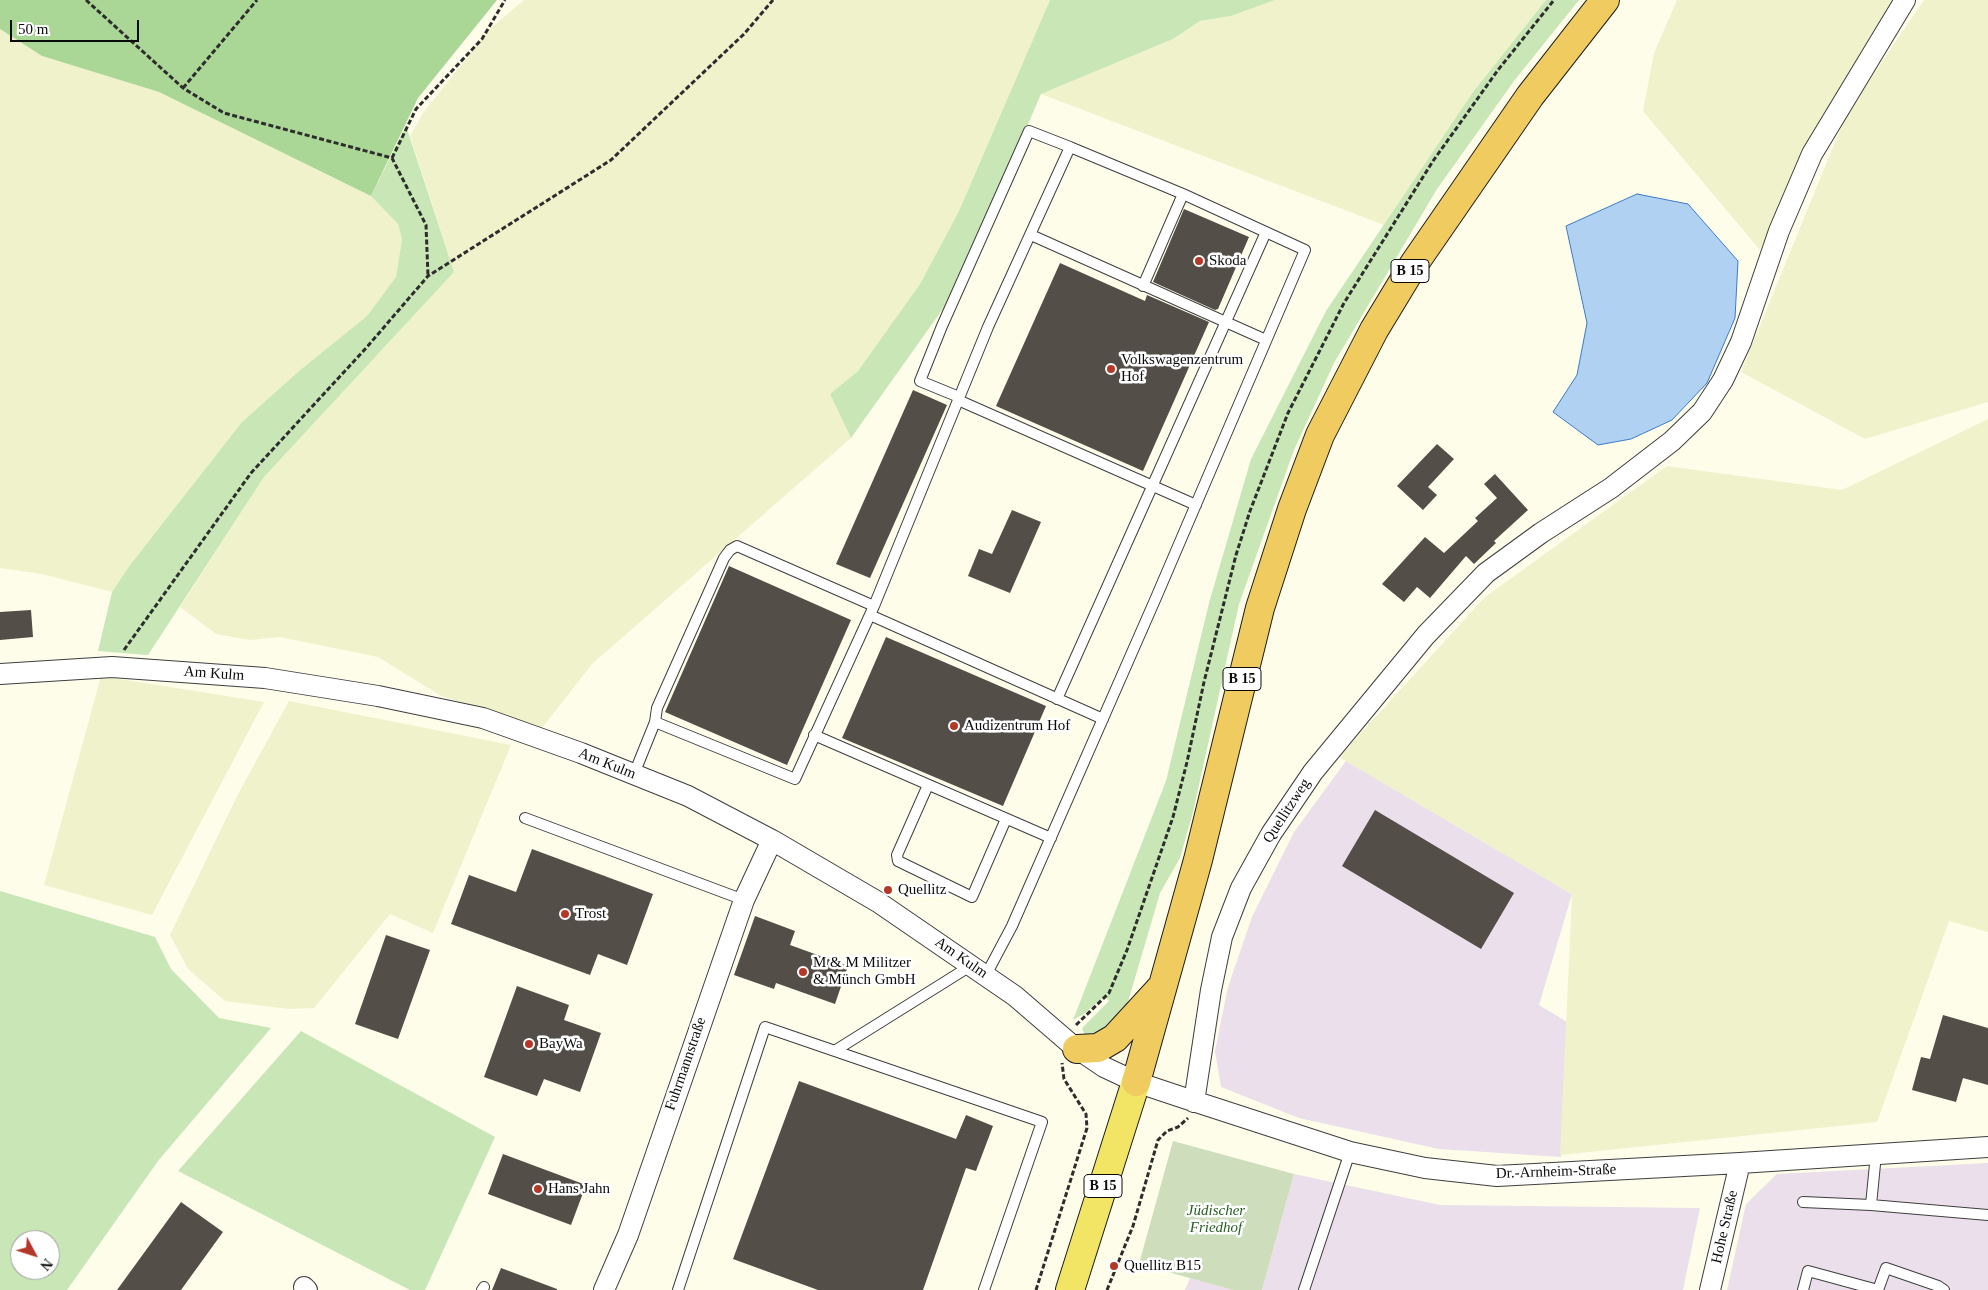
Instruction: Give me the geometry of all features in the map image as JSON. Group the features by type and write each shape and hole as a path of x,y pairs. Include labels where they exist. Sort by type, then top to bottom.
{"highway":[{"name":"B 15","path":"1136,1082 1166,982 1217,786 1260,608 1292,509 1320,435 1374,330 1414,264 1530,96 1605,0"},
{"path":"1075,1047 1098,1048 1115,1038 1166,982"}],"main road":[{"name":"B 15","path":"1070,1290 1136,1082"}],"street":[{"name":"Quellitzweg","path":"1194,1102 1211,990 1222,936 1241,888 1271,834 1313,772 1426,635 1486,573 1541,533 1618,482 1672,441 1702,412 1723,380 1741,342 1779,231 1812,154 1905,0"},
{"name":"Am Kulm","path":"0,674 112,667 264,678 378,696 483,718 581,752 688,796 772,840 878,902 1015,996 1075,1047 1104,1067 1136,1082"},
{"name":"Fuhrmannstraße","path":"604,1290 628,1234 744,900 772,840"},
{"name":"Dr.-Arnheim-Straße","path":"1136,1082 1350,1152 1425,1168 1497,1176 1988,1147"},
{"name":"Hohe Straße","path":"1710,1290 1740,1163"}],"lane":[{"path":"836,1050 979,970 1012,926 1196,505 1305,250 1183,194 1029,131 942,326 920,381 1196,505"},
{"path":"655,722 795,779 872,610 988,327 1070,147"},
{"path":"1143,286 1183,194"},
{"path":"1057,699 1154,486 1266,232"},
{"path":"1031,235 1266,340"},
{"path":"634,774 655,722 657,708 724,558 730,550 737,546 1057,699 1103,719"},
{"path":"814,736 1050,838"},
{"path":"928,785 897,855 898,861 972,897 1006,819"},
{"path":"525,818 744,900"},
{"path":"678,1290 765,1028 836,1050 1042,1122 984,1290"},
{"path":"1304,1290 1350,1152"},
{"path":"1871,1205 1876,1154"},
{"path":"1803,1202 1871,1205 1988,1215"},
{"path":"1803,1290 1808,1271 1878,1290 1886,1268 1944,1290"}],"path":[{"path":"86,0 183,88 224,113 392,158 426,225 428,276"},
{"path":"183,88 257,0"},
{"path":"392,158 416,109 482,38 505,0"},
{"path":"112,667 251,473 367,347 428,276 611,160 744,34 773,0"},
{"path":"1036,1290 1070,1187 1087,1128 1087,1119 1064,1079 1061,1068 1075,1047"},
{"path":"1107,1290 1115,1266 1133,1226 1158,1140 1167,1131 1178,1127 1186,1120 1194,1102"},
{"path":"1070,1187 1075,1189"}],"shaded area":[{"path":"1346,761 1572,894 1539,1005 1600,1042 1561,1139 1561,1157 1439,1149 1299,1118 1221,1087 1215,1051 1228,987 1252,917 1294,832"},
{"path":"1988,1163 1988,1290 1727,1290 1746,1204 1777,1174"},
{"path":"1294,1174 1440,1205 1700,1208 1683,1290 1262,1290"},
{"path":"1190,1278 1233,1290 1185,1290"}],"green space":[{"path":"0,0 497,0 418,98 371,196 159,92 42,56 0,29"},
{"path":"524,0 1050,0 959,211 920,284 858,371 830,394 851,438 592,664 542,728 441,696 378,657 280,637 250,640 216,634 180,607 264,477 454,272 410,136 423,113 490,29"},
{"path":"1050,0 1275,0 1231,16 1200,21 1173,39 1041,94 957,289 851,438 830,394 858,371 920,284 959,211"},
{"path":"1275,0 1546,0 1473,92 1384,225 1041,94 1173,39 1200,21 1231,16"},
{"path":"1546,0 1579,0 1514,81 1437,189 1334,363 1294,450 1239,604 1193,812 1180,858 1160,893 1125,1012 1114,1031 1086,1036 1082,1029 1109,1001 1104,996 1085,1013 1073,1020 1166,781 1209,603 1251,459 1326,311 1473,92"},
{"path":"1677,0 1892,0 1807,150 1760,250 1643,111 1654,53"},
{"path":"1924,0 1988,0 1988,402 1865,439 1741,372 1847,113"},
{"path":"0,29 42,56 159,92 371,196 398,224 402,239 396,277 367,316 299,371 242,422 130,565 112,592 42,574 0,568"},
{"path":"406,126 454,272 264,477 148,655 98,651 112,592 130,565 242,422 299,371 367,316 396,277 402,239 398,224 371,196"},
{"path":"1988,419 1988,932 1949,921 1877,1122 1560,1155 1572,894 1339,757 1485,597 1667,466 1842,490"},
{"path":"101,676 264,702 152,915 44,885"},
{"path":"289,701 511,745 433,933 390,914 314,1008 288,1009 225,1001 188,969 170,935 237,796"},
{"path":"0,891 155,937 171,969 219,1018 271,1028 158,1161 67,1290 0,1290"},
{"path":"301,1031 495,1137 425,1290 410,1290 178,1171"},
{"name":"Jüdischer Friedhof","path":"1173,1141 1294,1174 1262,1290 1233,1290 1139,1264"}],"water":[{"path":"1637,194 1688,204 1738,261 1735,318 1707,383 1672,420 1631,439 1598,445 1553,412 1577,375 1587,323 1566,226"}],"building":[{"path":"1184,209 1249,237 1218,309 1215,310 1153,282"},
{"path":"1060,263 1145,301 1147,295 1209,322 1143,471 996,406"},
{"path":"913,390 947,405 870,578 836,564"},
{"path":"1437,444 1454,459 1428,487 1437,495 1423,510 1397,486"},
{"path":"1495,474 1528,510 1494,541 1496,543 1474,564 1466,556 1430,598 1417,587 1404,602 1382,584 1425,537 1444,553 1478,521 1475,518 1497,498 1484,484"},
{"path":"1012,510 1041,522 1010,593 968,576 979,549 992,554"},
{"path":"729,566 851,620 787,765 665,712"},
{"path":"31,610 33,637 0,640 0,612"},
{"path":"886,637 1046,706 1003,806 842,738"},
{"path":"1375,810 1514,893 1481,949 1342,866"},
{"path":"532,849 653,894 627,965 598,954 590,975 451,924 469,875 516,892"},
{"path":"755,916 795,931 790,945 848,966 835,1004 776,983 774,989 734,975"},
{"path":"386,935 430,950 398,1039 355,1024"},
{"path":"517,986 569,1005 564,1020 601,1033 580,1092 544,1079 537,1096 484,1077"},
{"path":"1943,1015 1988,1028 1988,1085 1963,1078 1956,1102 1912,1090 1921,1057 1930,1059"},
{"path":"799,1081 956,1139 966,1115 993,1126 976,1171 966,1168 923,1290 818,1290 733,1259"},
{"path":"503,1154 586,1185 571,1225 488,1194"},
{"path":"181,1202 223,1232 181,1290 117,1290"},
{"path":"501,1268 557,1289 557,1290 492,1290"}],"place":[{"name":"Skoda","path":"1199,261"},
{"name":"Volkswagenzentrum Hof","path":"1111,369"},
{"name":"Audizentrum Hof","path":"954,726"},
{"name":"Quellitz","path":"888,890"},
{"name":"Trost","path":"565,914"},
{"name":"M & M Militzer & Münch GmbH","path":"803,972"},
{"name":"BayWa","path":"529,1044"},
{"name":"Hans Jahn","path":"538,1189"},
{"name":"Quellitz B15","path":"1114,1266"}]}
